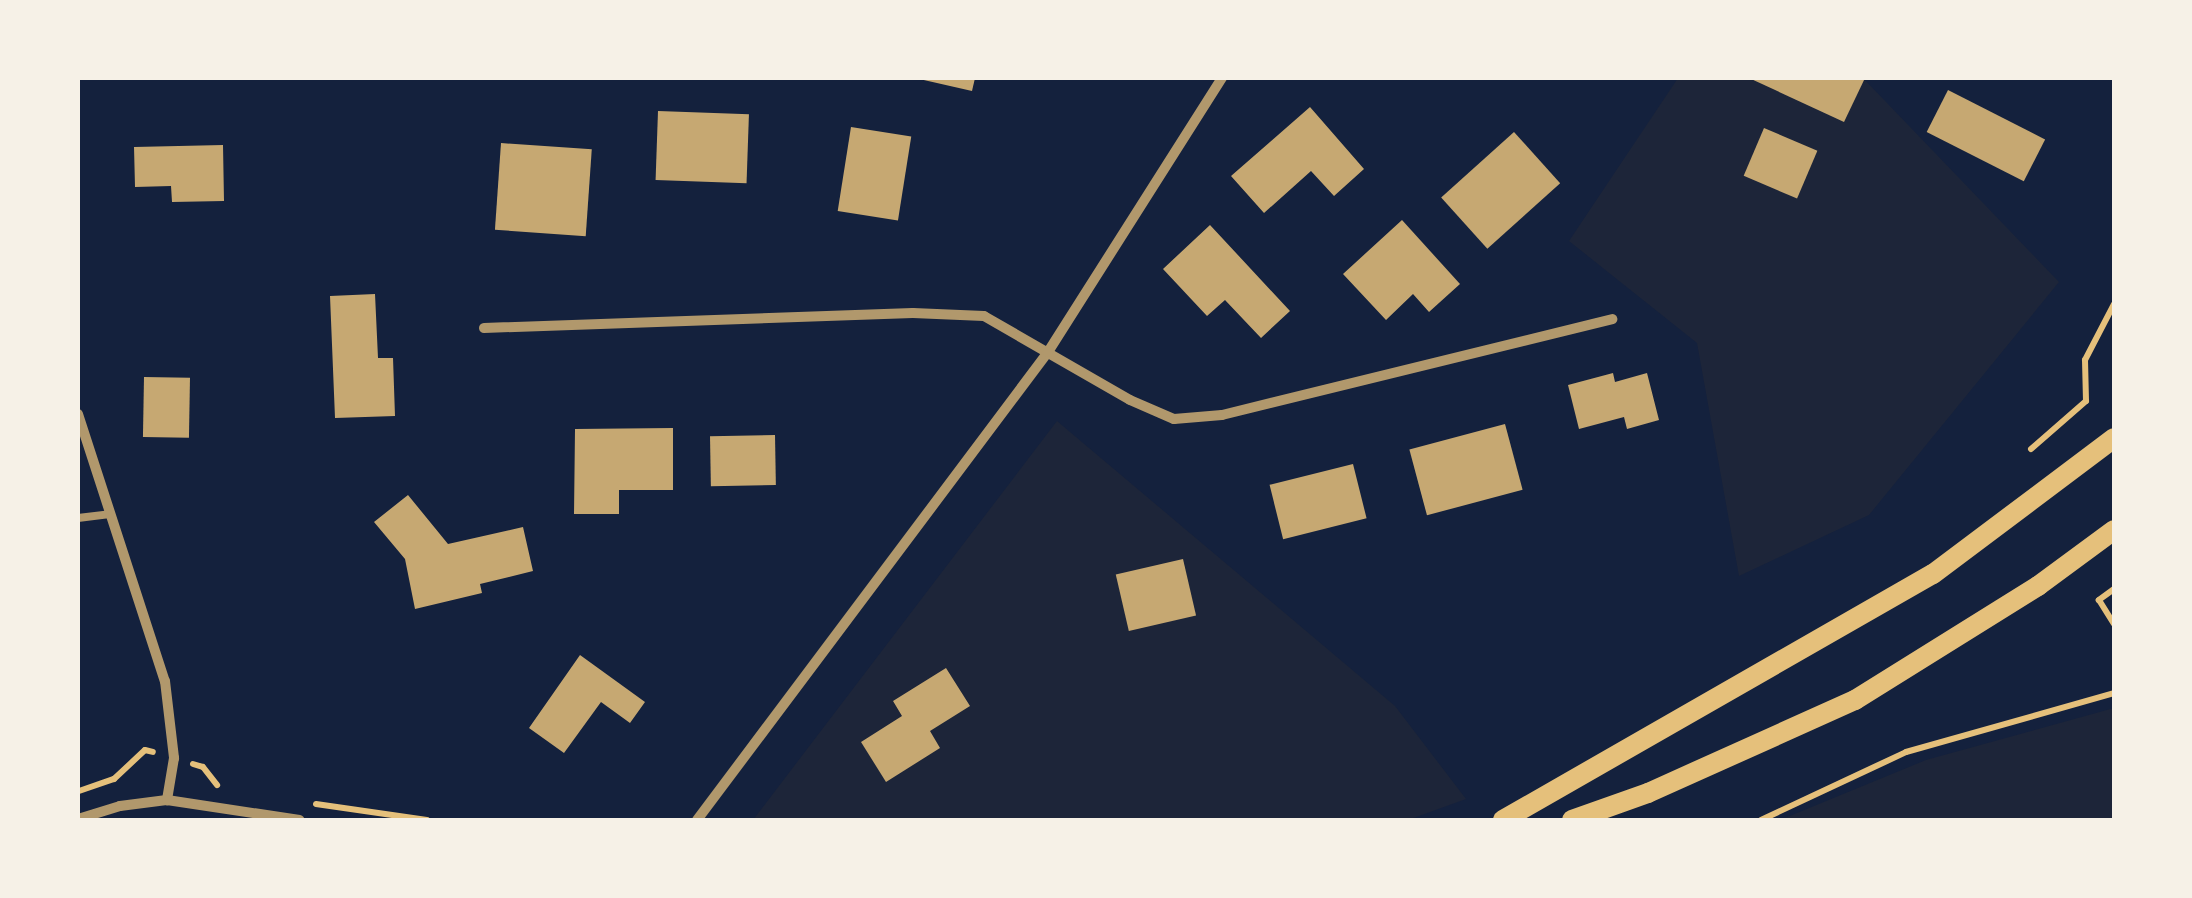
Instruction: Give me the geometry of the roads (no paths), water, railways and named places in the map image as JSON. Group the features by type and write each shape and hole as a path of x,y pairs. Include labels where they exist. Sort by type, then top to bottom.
{"main road":[{"path":"1503,820 1932,574 2114,438"},
{"path":"1572,820 1648,793 1856,700 2038,586 2114,530"}],"street":[{"path":"697,820 1048,352 1222,78"},
{"path":"484,328 914,313 984,316 1130,400 1174,419 1222,415 1612,319"},
{"path":"78,414 165,681 174,758 167,800"},
{"path":"78,820 120,806 167,800 300,820"}],"lane":[{"path":"78,518 110,514"}]}
